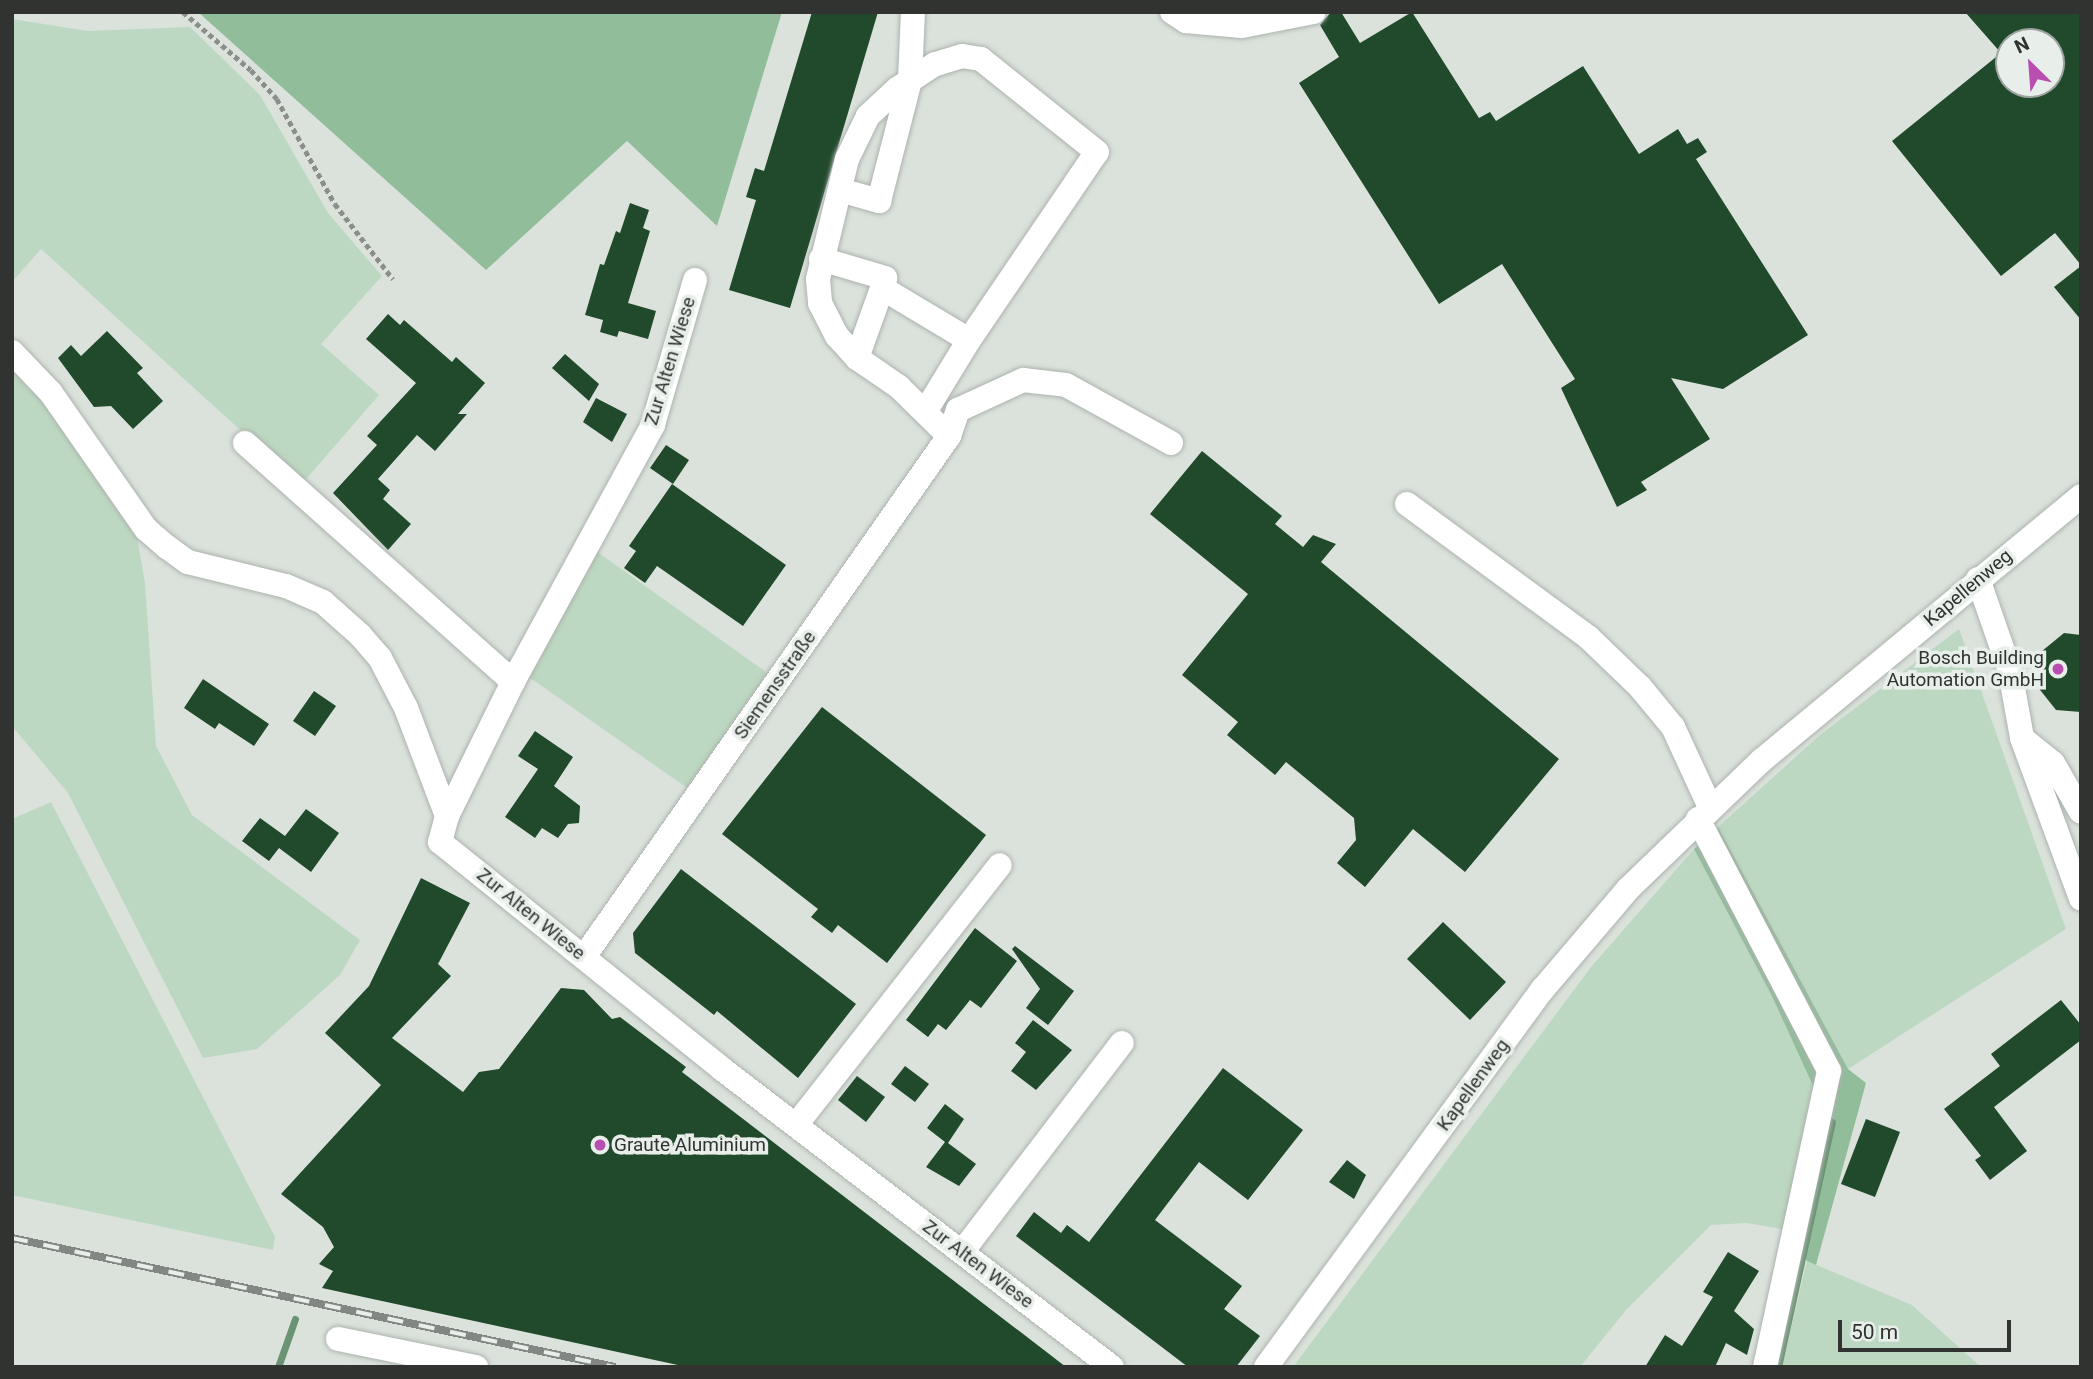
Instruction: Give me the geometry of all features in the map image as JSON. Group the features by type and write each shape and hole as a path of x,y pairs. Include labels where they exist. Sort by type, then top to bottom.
{"street":[{"path":"840,190 880,201 910,80 913,12"},
{"path":"1172,12 1186,21 1242,26 1314,12"},
{"path":"925,412 970,340 1097,152 981,59 953,58 910,80 868,116 854,142 821,259 820,303 831,326 857,359 899,387 949,436"},
{"path":"821,259 885,278 857,359"},
{"name":"Zur Alten Wiese","path":"695,280 653,425 513,682 447,816 440,842 796,1125 1112,1367"},
{"path":"882,288 970,340"},
{"path":"12,352 51,393 146,529 167,547 188,562 286,586 323,602 359,635 380,658 406,708 447,816"},
{"name":"Siemensstraße","path":"584,957 949,436 958,410 1023,380 1066,385 1171,443"},
{"path":"245,443 513,682"},
{"name":"Kapellenweg","path":"1266,1367 1543,989 1628,889 1704,813 1978,579 2081,496"},
{"path":"1407,504 1588,637 1640,687 1673,727 1704,813 1829,1071 1765,1367"},
{"path":"1978,579 2010,671 2022,738 2081,898"},
{"path":"2022,738 2053,763 2081,812"},
{"path":"796,1125 1000,865"},
{"path":"962,1252 1122,1043"},
{"path":"338,1339 477,1367"}],"path":[{"path":"183,12 251,70 277,99 335,204 393,279"}],"green space":[{"path":"198,12 782,12 717,226 627,141 486,270"},
{"path":"12,19 88,31 190,27 260,95 328,213 382,276 321,344 379,395 301,485 41,249 12,282"},
{"path":"12,361 135,526 145,583 156,746 192,815 360,940 340,975 257,1049 203,1058 68,793 12,726"},
{"path":"596,551 769,674 690,790 526,675"},
{"path":"1959,629 2066,929 1848,1069 1718,827 1820,735"},
{"path":"51,802 275,1237 273,1250 12,1195 12,819"},
{"path":"1718,827 1848,1069 1866,1083 1816,1265 1807,1261 1787,1230 1814,1088 1771,994 1694,849"},
{"path":"1694,849 1771,994 1814,1088 1787,1230 1747,1223 1711,1225 1626,1310 1580,1367 1293,1367 1591,967"},
{"path":"1807,1261 1912,1305 1981,1367 1782,1367"}],"building":[{"path":"812,12 878,12 790,308 729,290 756,200 746,197 755,168 764,171"},
{"path":"1331,12 1341,12 1360,43 1412,12 1479,118 1490,112 1496,121 1583,66 1639,154 1678,129 1687,144 1698,138 1707,152 1696,159 1808,335 1723,389 1671,378 1710,439 1641,482 1647,490 1617,507 1561,388 1575,379 1502,264 1439,304 1299,83 1339,57 1320,25"},
{"path":"1965,12 2081,12 2081,265 2055,233 2001,276 1892,141 1995,58 1995,98 2065,98 2065,28 1995,28 1995,46"},
{"path":"630,203 649,210 643,228 650,231 628,303 656,311 648,339 619,331 617,337 600,332 603,320 585,315 600,264 604,265 616,231 620,233"},
{"path":"2081,266 2081,320 2054,287"},
{"path":"388,314 400,325 404,320 452,362 456,357 485,383 458,414 467,414 435,451 417,435 378,479 390,490 383,499 411,524 388,550 333,493 377,445 367,436 416,383 366,339"},
{"path":"107,331 143,368 137,373 163,401 133,429 111,406 94,407 58,358 71,345 81,356"},
{"path":"565,354 599,384 589,401 552,368"},
{"path":"596,398 627,414 612,442 583,422"},
{"path":"666,445 689,460 673,484 650,468"},
{"path":"1202,451 1282,516 1275,524 1303,547 1313,535 1336,544 1321,562 1559,759 1465,872 1413,829 1365,887 1337,863 1356,840 1354,818 1286,762 1275,775 1227,735 1238,722 1182,675 1248,594 1150,514"},
{"path":"672,484 786,565 743,626 657,566 645,583 624,568 636,551 629,546"},
{"name":"Bosch Building Automation GmbH","path":"2064,633 2081,635 2081,712 2056,710 2033,681 2036,656"},
{"path":"203,679 269,724 254,746 219,723 215,729 184,708"},
{"path":"314,691 336,706 315,736 293,721"},
{"path":"822,707 986,835 887,963 838,925 832,933 811,917 818,909 722,834"},
{"path":"535,731 573,757 554,786 580,806 579,823 568,824 558,838 542,828 535,838 505,817 538,769 518,756"},
{"path":"306,809 339,833 311,872 279,848 269,861 242,841 260,818 285,836"},
{"path":"681,869 856,1004 798,1078 717,1011 714,1015 635,953 633,933"},
{"name":"Graute Aluminium","path":"421,878 470,903 438,964 451,976 392,1038 463,1092 479,1072 499,1069 561,988 584,990 612,1019 620,1017 686,1067 682,1072 1066,1367 687,1367 322,1288 333,1271 319,1264 334,1247 323,1227 281,1194 381,1085 325,1033 369,986"},
{"path":"1443,922 1506,982 1470,1020 1407,959"},
{"path":"975,928 1017,961 981,1008 970,1000 946,1030 938,1024 928,1037 906,1020"},
{"path":"1015,946 1074,991 1048,1025 1026,1008 1040,989 1012,949"},
{"path":"2061,1000 2081,1025 2081,1040 1994,1107 2027,1151 1990,1180 1975,1160 1981,1156 1944,1109 2000,1066 1991,1054"},
{"path":"1033,1020 1072,1050 1036,1090 1011,1071 1026,1052 1015,1043"},
{"path":"905,1066 929,1084 915,1102 891,1084"},
{"path":"1223,1068 1303,1130 1248,1200 1199,1162 1155,1220 1242,1286 1224,1309 1260,1336 1236,1367 1188,1367 1016,1236 1034,1212 1061,1233 1067,1225 1089,1242"},
{"path":"857,1076 885,1097 866,1122 838,1100"},
{"path":"945,1104 964,1119 948,1143 976,1164 959,1186 926,1167 945,1142 927,1128"},
{"path":"1866,1119 1900,1132 1875,1197 1841,1184"},
{"path":"1347,1160 1366,1175 1354,1199 1329,1182"},
{"path":"1728,1252 1759,1271 1734,1311 1754,1329 1747,1355 1726,1343 1715,1367 1645,1367 1665,1335 1682,1346 1713,1297 1703,1292"}],"waterway":[{"path":"1778,1367 1832,1122"},
{"path":"278,1367 295,1319"}],"railway":[{"path":"12,1238 615,1367"}],"place":[{"name":"Bosch Building Automation GmbH","path":"2058,669"},
{"name":"Graute Aluminium","path":"600,1145"}]}
